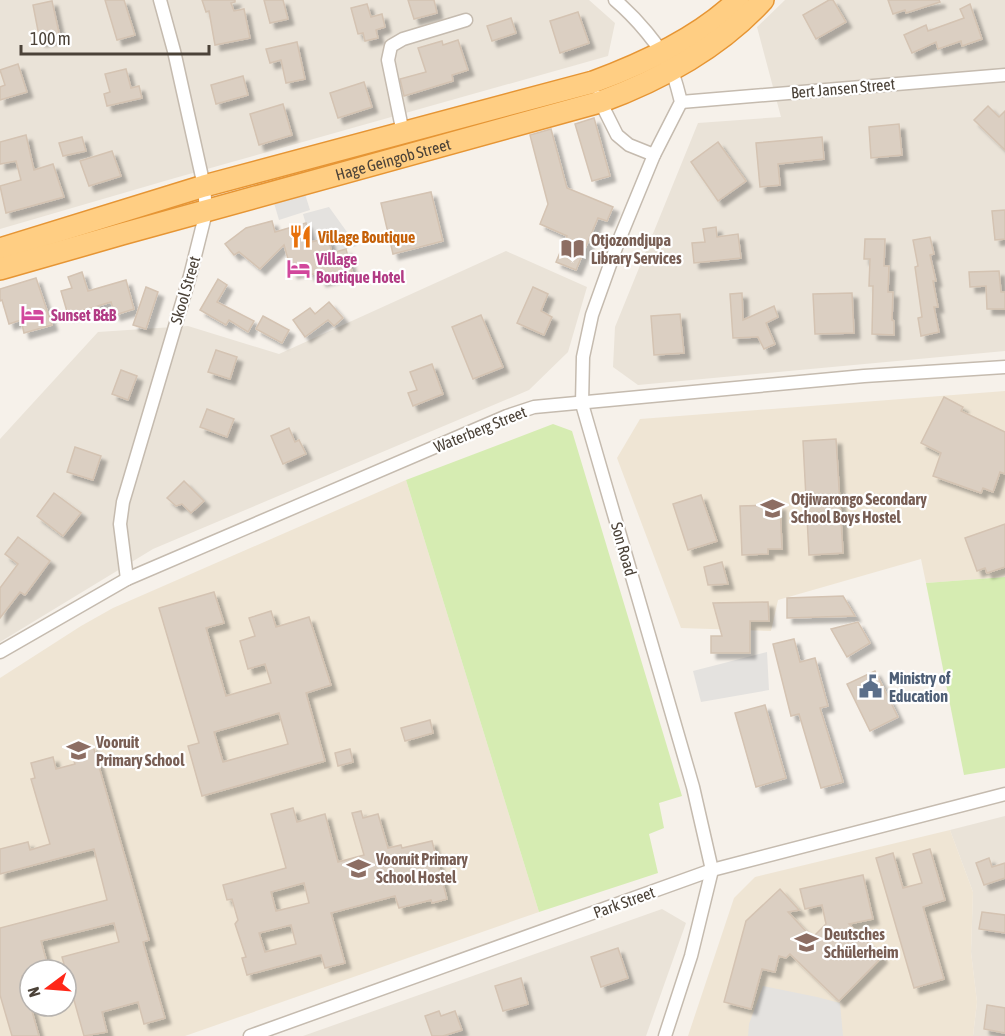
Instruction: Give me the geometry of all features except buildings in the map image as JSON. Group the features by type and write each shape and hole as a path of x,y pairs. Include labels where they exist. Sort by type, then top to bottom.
{"highway":[{"name":"Hage Geingob Street","path":"0,269 119,224 204,186 403,133 535,108 600,102 625,93 667,62 710,22 738,0"},
{"name":"Hage Geingob Street","path":"0,249 119,224 206,212 535,108 593,82 632,68 667,62 734,28 763,0"}],"street":[{"name":"Skool Street","path":"127,579 120,524 123,502 190,276 206,212 204,186 174,51 160,0"},
{"path":"615,0 626,10 667,62 681,102"},
{"path":"403,133 388,60 391,46 403,39 466,20"},
{"name":"Bert Jansen Street","path":"681,102 1005,75"},
{"path":"593,82 600,102 617,135 629,145 654,155"},
{"name":"Son Road","path":"665,1036 691,956 712,870 693,786 582,404 583,357 592,315 617,245 654,155 681,102"},
{"name":"Waterberg Street","path":"0,652 127,579 507,416 534,407 864,376 1005,368"},
{"name":"Park Street","path":"250,1036 712,870 1005,794"}],"shaded area":[{"path":"0,0 589,0 615,23 608,56 0,229"},
{"path":"785,0 1005,0 1005,351 638,385 613,367 615,327 698,123 781,117 757,27"},
{"path":"305,194 310,210 279,220 274,203"},
{"path":"329,207 357,246 332,253 328,238 311,242 303,214"},
{"path":"506,251 587,287 568,352 529,390 153,549 0,642 0,439 98,332 188,326 279,354"},
{"name":"Otjiwarongo Secondary School Boys Hostel","path":"1005,391 1005,577 926,583 921,559 778,600 771,631 681,628 617,458 640,419"},
{"path":"406,480 539,912 185,1036 0,1036 0,678 113,608"},
{"path":"767,652 769,690 701,702 693,671"},
{"path":"1005,816 1005,1036 973,1036 977,1002 971,952 973,892 950,830"},
{"name":"Deutsches Schülerheim","path":"950,830 973,892 971,952 977,1002 973,1036 688,1036 734,898 755,877"},
{"path":"662,909 686,923 646,1036 303,1036"},
{"path":"763,986 840,1003 843,1036 748,1036 749,1024"}],"green space":[{"path":"553,424 572,431 682,796 659,803 664,828 649,834 658,873 539,912 406,480"},
{"path":"1005,577 1005,768 964,775 926,583"}],"place":[{"name":"Village Boutique","path":"300,237"},
{"name":"Otjozondjupa Library Services","path":"573,249"},
{"name":"Village Boutique Hotel","path":"298,268"},
{"name":"Sunset B&B","path":"33,315"},
{"name":"Otjiwarongo Secondary School Boys Hostel","path":"773,508"},
{"name":"Ministry of Education","path":"871,687"},
{"name":"Vooruit Primary School","path":"78,751"},
{"name":"Vooruit Primary School Hostel","path":"358,868"},
{"name":"Deutsches Schülerheim","path":"806,943"}]}
